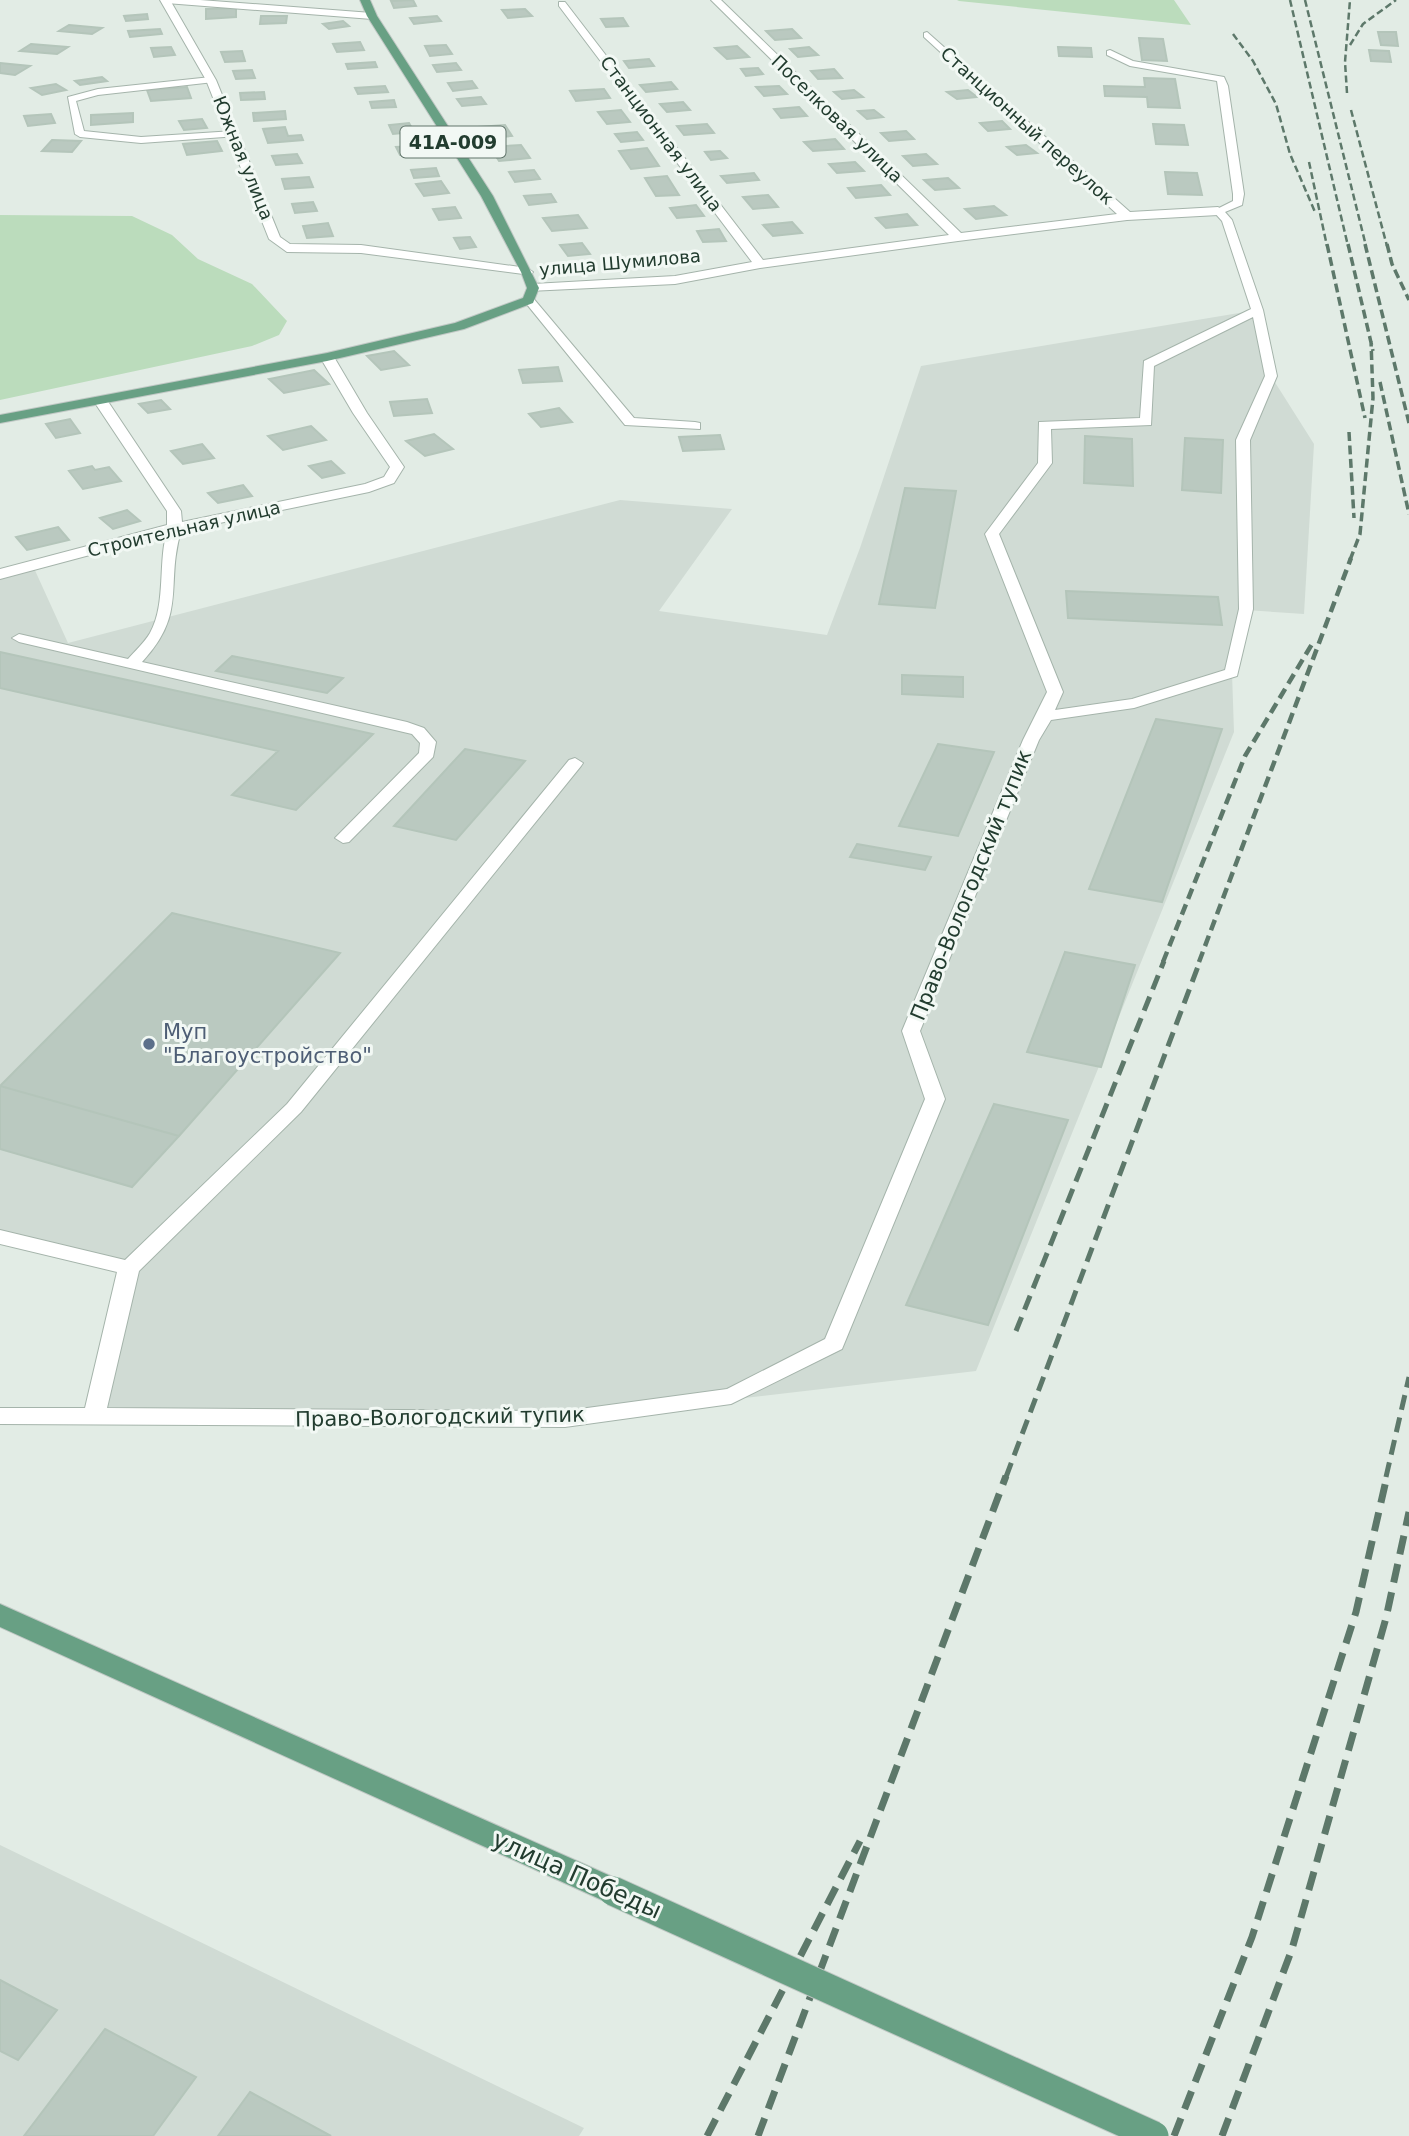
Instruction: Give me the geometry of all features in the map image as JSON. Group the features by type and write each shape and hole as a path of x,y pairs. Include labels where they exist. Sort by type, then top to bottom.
{"main road":[{"name":"41А-009","path":"365,0 372,16 487,196 527,272 531,294"},
{"name":"улица Шумилова","path":"0,419 327,357 459,326 531,294"},
{"name":"улица Победы","path":"0,1615 1154,2136"}],"street":[{"name":"Южная улица","path":"166,0 211,80 275,239 287,248 360,249 527,272"},
{"name":"Поселковая улица","path":"716,0 958,237"},
{"name":"Станционная улица","path":"562,4 760,264"},
{"name":"Станционный переулок","path":"927,35 1127,216"},
{"name":"улица Шумилова","path":"531,294 675,280 760,264 1127,216 1218,211"},
{"name":"Строительная улица","path":"0,574 174,528 369,488 389,480 397,467 360,413 327,357"},
{"path":"100,400 174,511 174,528"}],"lane":[{"path":"166,0 372,16"},
{"path":"1045,716 1134,702 1232,673 1246,609 1243,440 1271,376 1257,310 1227,220 1218,211 1238,203 1240,186 1228,132 1227,96 1221,79 1130,63 1110,53"},
{"path":"211,80 98,92 71,99 80,134 141,140 234,134"},
{"path":"531,294 630,422 695,426"},
{"name":"Право-Вологодский тупик","path":"0,1416 565,1419 731,1396 834,1344 935,1099 911,1031 1031,740 1055,692 992,534 1045,463 1044,425 1146,422 1148,364 1257,310"},
{"path":"131,664 150,643 161,625 167,590 167,546 174,528"},
{"path":"19,638 418,731 428,742 427,754 343,838"},
{"path":"94,1416 128,1268 293,1108 575,763"},
{"path":"0,1237 128,1268"}],"shaded area":[{"path":"1257,310 1271,376 1314,444 1304,614 1246,610 1232,673 1234,732 976,1371 565,1419 94,1417 128,1268 0,1237 0,574 33,566 68,643 620,500 732,509 659,611 827,635 860,548 921,366"},
{"path":"0,1845 584,2128 579,2136 0,2136"}],"green space":[{"path":"957,0 1174,0 1191,25 959,1"},
{"path":"0,215 132,216 172,235 198,259 252,284 287,321 279,335 252,346 0,400"}],"building":[{"path":"413,0 416,6 394,8 391,1"},
{"path":"236,8 236,17 206,19 206,9"},
{"path":"525,9 532,16 508,18 502,10"},
{"path":"147,14 148,19 126,21 124,16"},
{"path":"261,16 287,16 286,23 260,24"},
{"path":"437,16 441,21 414,24 410,18"},
{"path":"623,18 628,26 606,27 601,19"},
{"path":"343,21 349,26 329,29 323,24"},
{"path":"69,25 102,28 92,34 59,31"},
{"path":"160,29 162,34 130,37 128,31"},
{"path":"792,29 801,38 775,40 766,31"},
{"path":"1378,32 1396,32 1398,46 1381,45"},
{"path":"1139,38 1163,39 1167,61 1142,60"},
{"path":"360,42 364,50 337,52 333,44"},
{"path":"31,44 68,47 57,54 20,51"},
{"path":"446,45 452,54 430,56 425,46"},
{"path":"737,46 749,57 727,59 715,48"},
{"path":"171,47 175,55 154,57 151,48"},
{"path":"809,47 818,55 798,57 790,49"},
{"path":"1058,47 1091,48 1092,57 1059,56"},
{"path":"1369,50 1389,51 1391,62 1371,61"},
{"path":"242,51 245,61 225,62 221,52"},
{"path":"649,59 654,66 629,68 624,61"},
{"path":"375,62 377,67 348,69 346,64"},
{"path":"0,63 30,66 15,75 0,73"},
{"path":"456,63 461,70 437,72 433,65"},
{"path":"758,68 763,74 746,76 741,69"},
{"path":"834,69 842,78 818,79 811,71"},
{"path":"252,70 255,78 236,79 233,71"},
{"path":"102,77 107,81 80,85 75,81"},
{"path":"1144,78 1175,79 1180,108 1148,107 1147,97 1105,96 1104,86 1145,87"},
{"path":"472,81 477,88 453,91 448,83"},
{"path":"671,82 677,89 646,92 640,85"},
{"path":"56,84 66,90 42,95 31,88"},
{"path":"385,86 388,92 358,94 355,88"},
{"path":"779,86 787,94 764,96 756,87"},
{"path":"187,87 191,98 151,101 147,90"},
{"path":"604,89 610,98 576,101 570,91"},
{"path":"854,90 863,97 842,99 834,92"},
{"path":"968,90 977,97 957,99 947,92"},
{"path":"264,92 265,99 241,100 240,93"},
{"path":"481,97 486,104 462,106 457,99"},
{"path":"394,100 396,107 372,108 370,102"},
{"path":"683,102 690,110 667,112 660,104"},
{"path":"799,107 807,116 781,118 774,109"},
{"path":"621,110 630,122 607,124 598,112"},
{"path":"874,110 883,117 867,119 858,111"},
{"path":"285,111 286,119 254,121 253,113"},
{"path":"133,113 133,122 91,125 91,115"},
{"path":"51,114 55,123 28,126 24,116"},
{"path":"202,119 207,128 184,130 179,121"},
{"path":"1002,121 1010,129 988,131 980,123"},
{"path":"409,123 414,132 393,134 389,125"},
{"path":"707,124 714,133 684,135 677,126"},
{"path":"1153,124 1184,125 1188,145 1156,144"},
{"path":"505,125 512,136 485,138 479,127"},
{"path":"285,127 288,136 301,135 303,140 268,143 263,129"},
{"path":"906,131 914,139 889,141 881,133"},
{"path":"637,132 643,140 621,142 615,134"},
{"path":"835,139 844,149 813,151 804,142"},
{"path":"52,140 81,141 72,152 42,151"},
{"path":"217,141 222,151 187,155 183,144"},
{"path":"521,145 530,158 499,161 490,147"},
{"path":"1026,145 1037,153 1017,155 1007,147"},
{"path":"420,146 423,153 400,155 396,147"},
{"path":"647,148 659,166 631,169 619,151"},
{"path":"720,151 727,158 711,160 705,152"},
{"path":"297,154 302,163 276,165 272,156"},
{"path":"926,154 937,164 913,166 903,156"},
{"path":"855,162 864,171 837,173 829,164"},
{"path":"436,168 439,176 414,178 411,170"},
{"path":"534,170 540,179 515,182 509,172"},
{"path":"1165,172 1197,173 1202,195 1168,194"},
{"path":"754,173 759,180 727,183 721,176"},
{"path":"667,176 679,195 656,196 645,178"},
{"path":"309,177 313,187 285,189 282,179"},
{"path":"948,178 959,188 935,190 924,180"},
{"path":"441,181 449,193 424,196 416,184"},
{"path":"881,185 890,195 856,198 848,188"},
{"path":"551,194 556,202 529,205 524,196"},
{"path":"768,195 778,207 753,209 743,197"},
{"path":"313,202 317,211 295,213 292,204"},
{"path":"696,205 704,216 677,218 670,208"},
{"path":"994,206 1006,215 976,219 965,209"},
{"path":"455,207 461,218 439,220 433,209"},
{"path":"907,214 917,225 886,228 876,218"},
{"path":"578,215 587,228 552,231 543,218"},
{"path":"792,222 802,233 773,236 763,225"},
{"path":"328,223 333,236 307,238 303,226"},
{"path":"719,229 726,241 703,242 697,231"},
{"path":"470,237 476,247 460,249 454,238"},
{"path":"582,243 590,254 568,256 560,245"},
{"path":"394,351 409,365 381,370 367,356"},
{"path":"558,367 562,381 523,383 519,370"},
{"path":"314,370 329,384 284,393 269,379"},
{"path":"427,399 432,413 394,416 390,402"},
{"path":"161,400 170,409 148,413 139,404"},
{"path":"559,408 572,422 541,427 529,414"},
{"path":"70,419 80,433 56,438 46,424"},
{"path":"311,426 326,440 283,450 268,436"},
{"path":"434,434 453,449 425,456 406,441"},
{"path":"720,435 724,449 683,451 679,437"},
{"path":"1085,436 1132,439 1133,486 1084,483"},
{"path":"1185,438 1223,440 1221,493 1182,490"},
{"path":"202,444 214,458 183,464 171,451"},
{"path":"331,461 344,473 322,478 309,466"},
{"path":"92,466 95,470 109,467 121,481 83,489 69,471"},
{"path":"243,485 252,496 218,503 208,493"},
{"path":"905,488 956,491 935,608 879,604"},
{"path":"127,510 140,521 113,529 100,518"},
{"path":"58,527 69,540 27,550 16,537"},
{"path":"1066,591 1218,597 1222,625 1068,618"},
{"path":"0,652 373,734 296,810 232,795 278,751 0,688"},
{"path":"232,656 343,678 327,693 216,671"},
{"path":"902,675 963,677 963,697 902,694"},
{"path":"1156,719 1222,729 1162,902 1089,889"},
{"path":"938,744 994,752 958,836 899,826"},
{"path":"465,749 525,761 456,840 394,826"},
{"path":"857,844 931,857 925,870 850,857"},
{"path":"172,913 340,953 179,1136 0,1086"},
{"path":"1065,952 1135,965 1101,1067 1027,1052"},
{"path":"0,1086 179,1136 132,1187 0,1149"},
{"path":"994,1104 1068,1120 988,1325 906,1305"},
{"path":"0,1980 57,2010 18,2060 0,2051"},
{"path":"105,2029 196,2077 153,2136 24,2136"},
{"path":"250,2092 331,2136 218,2136"}],"railway":[{"path":"1290,0 1348,246"},
{"path":"1305,0 1366,246"},
{"path":"1347,93 1345,62 1350,0"},
{"path":"1350,45 1363,24 1396,0"},
{"path":"1233,34 1253,61 1276,104 1290,154 1315,212"},
{"path":"1351,110 1387,246"},
{"path":"1309,162 1327,246"},
{"path":"1327,244 1365,418"},
{"path":"1348,244 1371,343"},
{"path":"1365,244 1409,423"},
{"path":"1387,244 1392,264 1409,300"},
{"path":"1350,560 1360,534 1373,398 1371,343"},
{"path":"1371,343 1373,351"},
{"path":"1380,382 1409,514"},
{"path":"1349,432 1354,518"},
{"path":"1199,962 1351,558"},
{"path":"1163,962 1245,756 1312,644"},
{"path":"1016,1331 1164,961"},
{"path":"1006,1477 1200,961"},
{"path":"1386,1477 1409,1377"},
{"path":"758,2136 1006,1476"},
{"path":"1174,2136 1252,1937 1356,1612 1387,1476"},
{"path":"1222,2136 1292,1949 1386,1618 1409,1512"},
{"path":"707,2136 860,1841"}],"place":[{"name":"Муп \"Благоустройство\"","path":"149,1044"}]}
